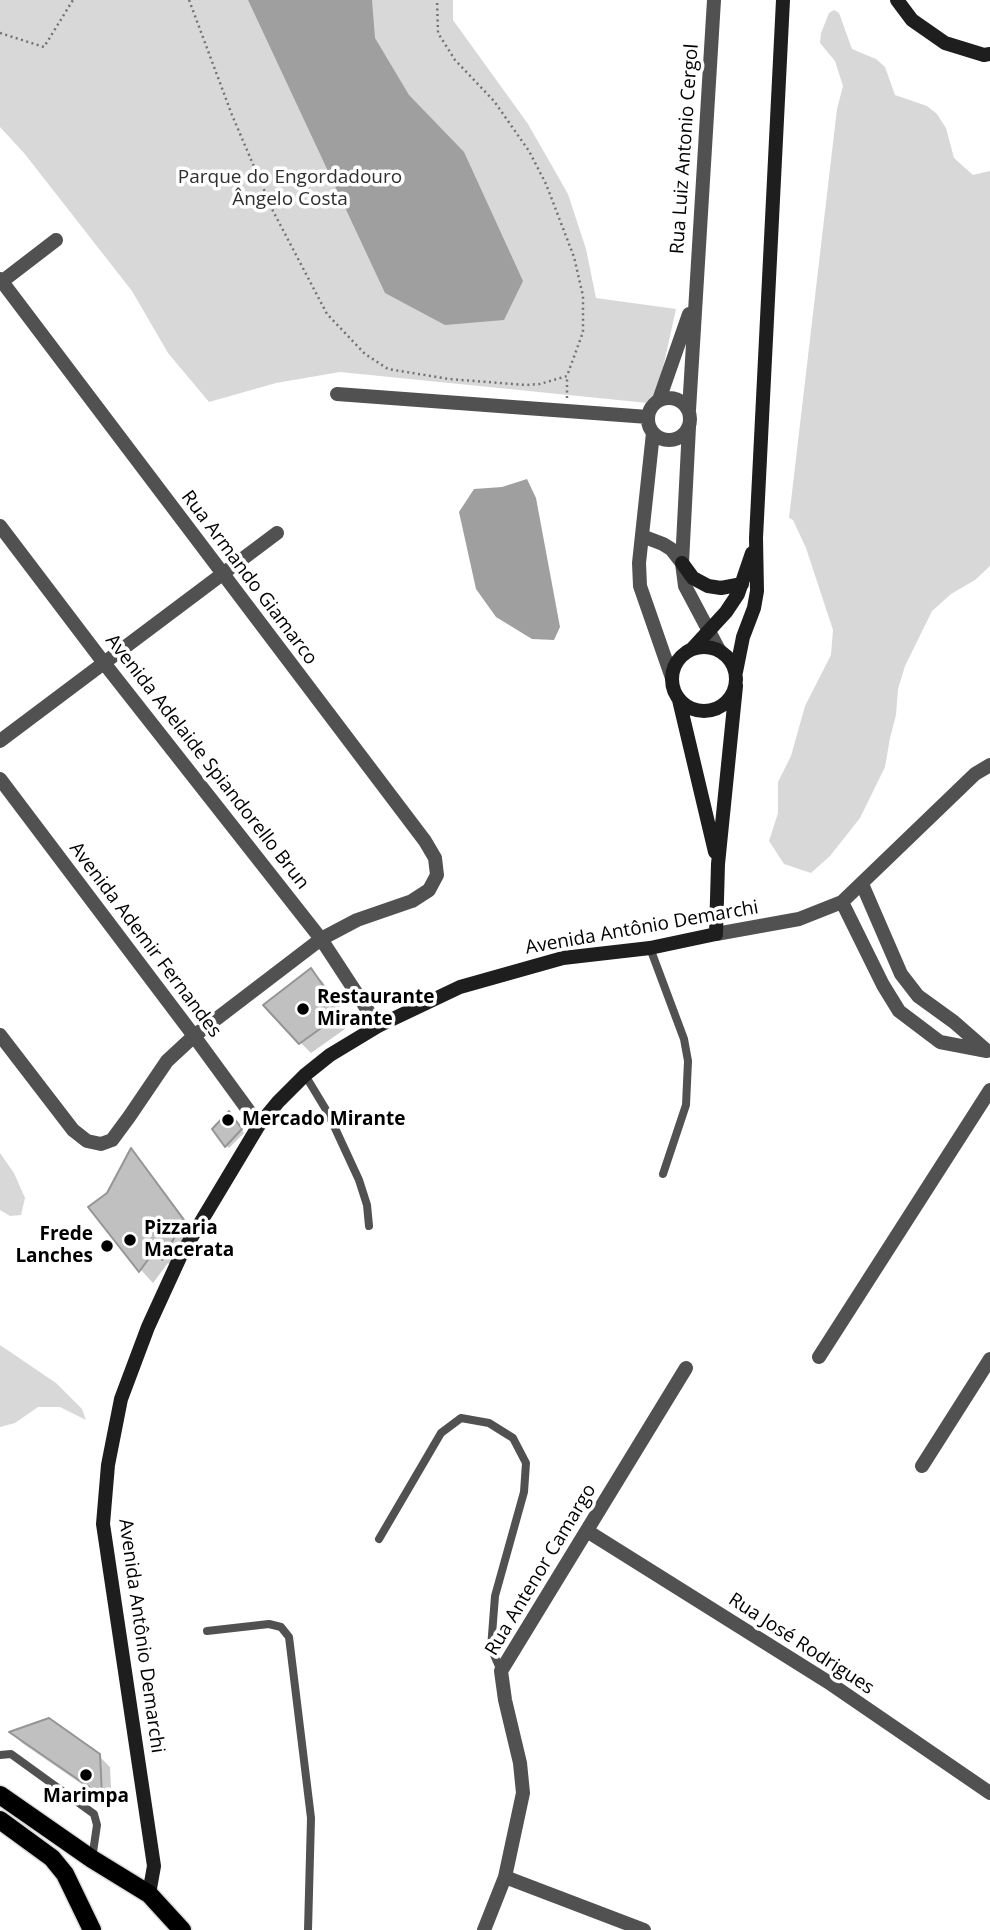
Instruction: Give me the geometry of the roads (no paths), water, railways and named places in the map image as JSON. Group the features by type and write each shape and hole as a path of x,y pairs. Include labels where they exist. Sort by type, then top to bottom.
{"main road":[{"path":"0,1795 92,1859 149,1894 182,1930"},
{"path":"0,1820 52,1858 65,1874 92,1930"}],"street":[{"name":"Rua Luiz Antonio Cergol","path":"714,0 682,563 685,586 719,650"},
{"path":"679,700 700,712 723,706 732,697 743,637 757,591 756,538 783,0"},
{"path":"897,0 912,20 945,43 984,55 990,54"},
{"path":"1,281 56,240"},
{"name":"Rua Armando Giamarco","path":"1,281 425,841 435,858 437,874 429,890 412,901 357,920 321,939"},
{"name":"Rua Luiz Antonio Cergol","path":"648,417 659,400 695,300"},
{"path":"337,394 648,417 653,433 668,440 677,439 689,427"},
{"path":"659,400 676,398 689,410"},
{"path":"653,433 639,563 640,586 672,678"},
{"name":"Avenida Adelaide Spiandorello Brun","path":"0,526 321,939 378,1026"},
{"path":"0,741 277,533"},
{"path":"642,536 671,549 693,578 708,586 721,588 743,584"},
{"path":"718,864 672,678 674,666 681,656 692,649 726,612 738,594 756,538"},
{"path":"692,649 706,647 719,650 730,659 736,679 718,864 716,934"},
{"name":"Avenida Antônio Demarchi","path":"149,1894 154,1866 103,1524 108,1465 121,1399 148,1328 181,1255 259,1125 305,1075 330,1055 378,1026 460,987 563,958 650,948 799,919 842,902 975,774 990,765"},
{"name":"Avenida Ademir Fernandes","path":"0,779 259,1125"},
{"path":"862,884 901,974 918,996 954,1022 988,1052"},
{"path":"842,902 883,985 900,1010 940,1042 988,1052"},
{"path":"0,1035 73,1130 87,1141 101,1144 112,1140 167,1061 194,1036 321,939"},
{"path":"819,1357 990,1090"},
{"path":"922,1466 990,1359"},
{"name":"Rua Antenor Camargo","path":"484,1930 505,1877 523,1793 520,1763 501,1671 687,1368"},
{"name":"Rua José Rodrigues","path":"587,1531 828,1682 990,1793"},
{"path":"505,1877 644,1930"}],"lane":[{"path":"650,948 684,1040 688,1061 686,1105 663,1174"},
{"path":"305,1075 328,1113 355,1170 367,1205 369,1226"},
{"path":"379,1539 441,1433 461,1418 489,1423 513,1438 526,1463 524,1492 495,1597 491,1648 501,1671"},
{"path":"207,1631 269,1623 281,1627 289,1637 311,1818 308,1930"},
{"path":"0,1755 11,1754 94,1814 97,1825 92,1859"}],"place":[{"name":"Restaurante Mirante","path":"303,1009"},
{"name":"Mercado Mirante","path":"228,1120"},
{"name":"Pizzaria Macerata","path":"130,1240"},
{"name":"Frede Lanches","path":"107,1246"},
{"name":"Marimpa","path":"86,1775"}],"park label":[{"name":"Parque do Engordadouro Ângelo Costa","path":"290,189"}]}
